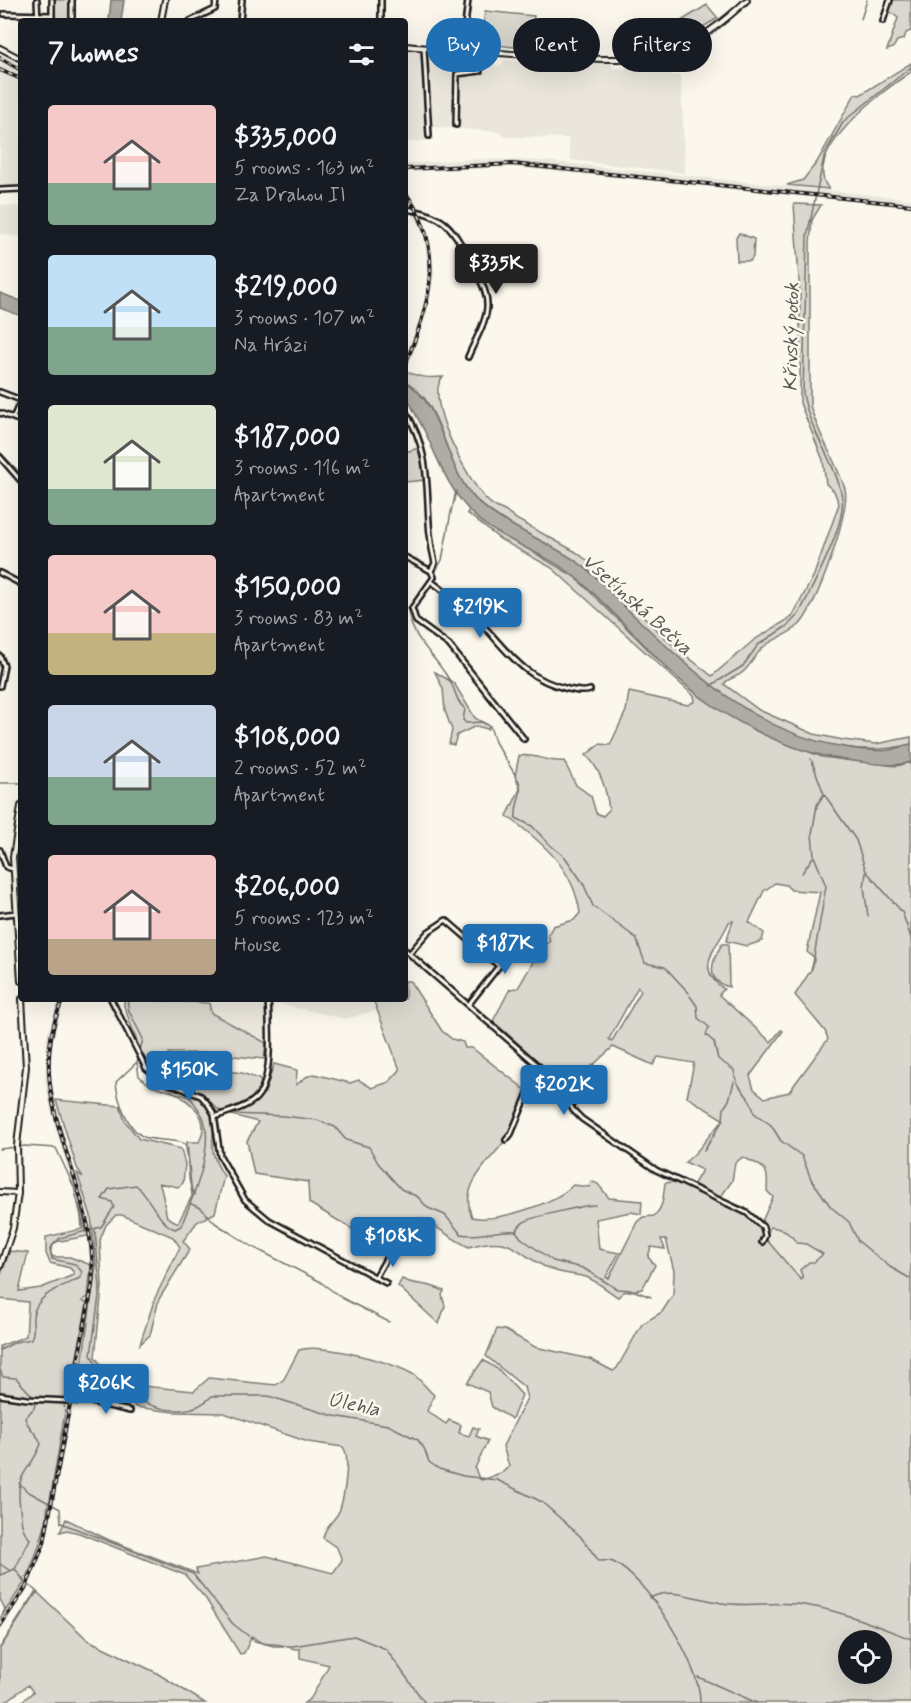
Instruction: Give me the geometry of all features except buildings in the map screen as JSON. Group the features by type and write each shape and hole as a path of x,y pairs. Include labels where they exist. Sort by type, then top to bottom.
{"main road":[{"path":"162,18 165,0"},
{"path":"501,53 604,59 653,56 679,48 700,37 747,0"},
{"path":"408,47 424,48"},
{"path":"0,48 18,57"},
{"path":"18,822 13,869 18,922"},
{"path":"0,1267 14,1223 18,1193 17,1145 26,1067 22,1002"},
{"path":"0,1192 18,1193"}],"street":[{"path":"38,0 38,15"},
{"path":"4,14 52,15 52,0"},
{"path":"72,0 72,18"},
{"path":"196,18 215,9 216,0"},
{"path":"240,18 242,0"},
{"path":"381,0 381,18"},
{"path":"466,18 468,0"},
{"path":"883,21 890,0"},
{"path":"424,48 429,136"},
{"path":"456,125 456,74 471,72"},
{"path":"0,190 18,189"},
{"path":"408,210 437,217 459,237 484,289 487,304 468,357"},
{"path":"0,392 18,399"},
{"path":"13,418 18,407"},
{"path":"0,412 18,420"},
{"path":"408,416 414,426 427,468 431,545 435,563 431,571"},
{"path":"0,458 18,478"},
{"path":"408,558 431,571 433,576 432,582 412,608 416,621 449,645 524,739"},
{"path":"0,573 18,582"},
{"path":"432,582 477,619 515,662 539,678 565,688 582,692 590,690"},
{"path":"0,650 4,674 0,686"},
{"path":"0,850 6,867 13,869"},
{"path":"0,915 16,913"},
{"path":"499,966 446,920 428,932 410,953 557,1082 573,1110 590,1126 656,1170 747,1213 763,1227 765,1236 762,1242"},
{"path":"469,1004 499,966 518,931"},
{"path":"112,1002 143,1064 161,1080 201,1096 215,1117 220,1156 251,1207 269,1220 386,1283"},
{"path":"215,1117 249,1103 261,1090 270,1050 268,1002"},
{"path":"506,1140 511,1134 539,1067"},
{"path":"375,1278 392,1248"},
{"path":"0,1395 33,1399 91,1401 130,1411"}],"shaded area":[{"path":"55,0 71,0 71,18 55,18"},
{"path":"111,0 124,0 121,18 109,18"},
{"path":"892,0 911,0 911,31 906,33 904,39 897,41 893,48 887,50 898,18 888,10"},
{"path":"707,5 718,18 712,22 712,18 686,18"},
{"path":"485,11 534,16 534,18 513,18 513,47 501,45 501,18 484,18"},
{"path":"408,49 426,51 426,72 501,72 504,60 513,60 513,72 600,72 600,64 612,64 612,72 670,72 671,75 681,75 685,173 571,160 568,138 505,137 500,132 433,127 426,141 408,142"},
{"path":"0,53 18,62 18,187 0,187"},
{"path":"911,63 911,72 866,107 835,140 826,158 823,174 829,189 787,185 803,180 817,162 855,94 860,95"},
{"path":"471,159 545,161 911,199 911,207 512,167 408,172 408,164"},
{"path":"408,193 426,226 432,251 434,275 428,310 408,364 408,349 423,309 428,275 424,236 408,202"},
{"path":"794,204 821,205 812,220 810,243 810,405 845,489 843,517 822,582 805,617 794,629 763,648 743,672 724,684 759,710 814,734 876,744 911,737 911,744 886,749 861,749 811,740 764,720 720,694 684,665 587,569 481,504 470,493 456,471 432,410 425,399 408,384 408,372 424,377 443,377 438,387 443,421 471,478 492,505 576,552 593,565 669,642 712,676 754,640 792,617 814,575 839,504 834,491 826,484 823,460 800,403 800,295"},
{"path":"0,205 18,207 18,237 0,234"},
{"path":"739,233 754,239 753,257 750,261 737,261 736,238"},
{"path":"0,293 18,300 18,315 0,308"},
{"path":"408,383 417,390 427,403 461,480 480,504 587,569 676,654 725,695 778,727 808,738 839,746 870,750 889,750 911,744 911,762 897,765 875,764 828,757 803,750 754,730 688,687 575,577 552,561 513,542 489,527 469,510 454,490 410,402"},
{"path":"419,448 425,480 408,482 408,451"},
{"path":"469,510 484,523 575,577 671,672 702,698 763,733 822,757 897,766 911,762 911,1703 304,1703 311,1698 329,1665 300,1658 300,1649 263,1643 252,1636 244,1653 240,1654 206,1599 185,1575 79,1533 67,1530 60,1532 66,1519 109,1540 198,1574 196,1569 267,1556 333,1573 342,1560 337,1548 323,1538 342,1503 347,1467 343,1447 308,1442 224,1413 173,1412 136,1407 91,1367 84,1369 82,1365 96,1265 91,1216 77,1173 83,1177 77,1168 56,1100 120,1106 125,1121 139,1139 181,1149 185,1164 183,1183 178,1187 159,1183 167,1217 178,1223 192,1196 187,1142 199,1142 203,1131 199,1113 185,1099 159,1082 160,1078 148,1064 134,1035 124,1002 209,1003 211,1013 266,1043 264,1059 205,1053 169,1053 173,1064 242,1073 259,1079 261,1082 248,1101 214,1119 214,1154 224,1176 215,1213 197,1222 183,1241 190,1249 159,1299 150,1335 140,1344 155,1298 180,1247 173,1237 122,1215 116,1215 106,1225 100,1240 102,1287 95,1357 105,1370 140,1400 142,1386 194,1391 209,1378 276,1385 284,1379 299,1350 340,1351 390,1365 414,1375 434,1395 427,1411 446,1424 449,1420 461,1425 459,1433 469,1436 473,1427 479,1429 476,1436 488,1441 475,1468 479,1479 482,1480 503,1472 509,1466 503,1446 527,1398 524,1387 486,1356 497,1329 505,1330 535,1347 590,1359 613,1371 617,1368 642,1324 662,1312 673,1295 674,1271 666,1239 661,1239 665,1249 651,1247 648,1257 655,1265 642,1289 624,1292 618,1297 586,1277 550,1269 505,1244 484,1243 469,1247 419,1218 419,1243 376,1224 370,1236 365,1237 309,1203 308,1182 254,1174 247,1141 258,1122 228,1114 265,1093 274,1064 297,1070 296,1085 314,1074 350,1083 359,1080 372,1088 389,1082 400,1070 374,1002 408,1002 408,981 410,981 442,1031 452,1039 463,1042 465,1048 472,1048 527,1091 513,1129 473,1183 469,1193 472,1217 496,1217 525,1210 565,1192 573,1185 590,1187 591,1181 598,1184 609,1198 642,1201 641,1214 631,1212 596,1219 599,1249 619,1253 606,1277 609,1278 637,1222 643,1217 654,1216 660,1209 665,1183 673,1182 691,1189 702,1170 685,1162 724,1120 687,1097 694,1063 658,1057 653,1065 613,1047 592,1066 572,1092 493,1021 510,989 518,988 541,948 550,941 548,935 553,926 574,920 580,913 571,883 554,857 507,816 520,789 515,776 519,756 564,761 576,785 591,796 596,813 603,816 609,810 607,795 599,773 586,755 600,744 610,745 626,711 629,692 688,705 695,701 694,696 552,568 500,539 467,513","holes":["775,883 786,885 791,890 820,892 807,952 815,958 811,970 795,995 825,1031 828,1039 789,1092 765,1098 754,1089 750,1076 783,1031 781,1030 771,1042 719,995 724,989 715,981 709,965 710,957 729,922 733,921 726,941 747,946 762,941 764,933 749,922 764,891","638,987 641,991 612,1041 609,1039","743,1157 766,1172 767,1191 773,1197 762,1221 745,1208 720,1198 732,1181 735,1163","770,1227 785,1232 797,1243 806,1244 823,1254 800,1270 803,1278 801,1280 766,1239"]},
{"path":"435,672 454,683 475,718 489,726 488,729 476,726 457,735 454,745 449,744 452,730 445,711 443,689"},
{"path":"722,944 728,944 729,987 716,980 712,969 715,956"},
{"path":"58,1002 64,1002 53,1037 50,1059 51,1089 91,1226 96,1254 95,1287 46,1544 28,1588 0,1631 0,1622 23,1585 44,1529 90,1286 88,1235 51,1112 45,1080 47,1035"},
{"path":"209,1002 374,1002 376,1010 346,1019 280,1004 270,1005 273,1043 251,1036 219,1018 209,1009"},
{"path":"80,1203 88,1236 55,1242 50,1252 53,1257 70,1257 91,1265 88,1297 82,1301 87,1303 69,1399 40,1398 64,1400 65,1412 46,1522 27,1577 22,1579 24,1583 0,1619 5,1609 0,1599 0,1396 20,1399 0,1393 0,1346 26,1336 28,1302 0,1299 0,1277 10,1251 28,1253 19,1291 41,1288 71,1276 74,1273 70,1268 50,1263 46,1253 46,1237 82,1229"},
{"path":"770,1226 793,1237 797,1243 806,1244 823,1254 800,1270 804,1278 801,1280 766,1239"},
{"path":"402,1279 444,1291 442,1295 445,1306 439,1324 398,1286"},
{"path":"483,1360 499,1370 522,1395 512,1419 492,1407 488,1392 467,1383"},
{"path":"37,1592 88,1640 155,1672 205,1703 20,1703 33,1692 28,1685 4,1703 0,1703 0,1648"}],"waterway":[{"path":"861,19 867,0"},
{"name":"Křivský potok","path":"710,686 743,666 758,645 787,626 799,614 834,539 842,509 842,497 834,471 806,407 803,393 807,236 825,153 844,121 911,67"},
{"path":"0,452 18,471"},
{"path":"453,505 456,491"},
{"path":"433,576 442,560 452,507"},
{"path":"417,598 408,608 410,619 419,639 447,675 458,701 465,709 463,720 466,723 482,722 490,726 495,742 516,776"},
{"path":"811,759 824,794 856,840 866,871 902,912 911,938"},
{"path":"518,779 520,794 516,818 532,826 565,857 583,883 593,906 636,938 645,963 665,967 689,993"},
{"path":"0,783 18,783"},
{"path":"812,969 826,886 814,856 812,834 817,805 824,794"},
{"path":"802,873 813,857"},
{"path":"866,873 864,887 868,916"},
{"path":"690,996 697,1006 698,1018 709,1027 706,1035 714,1042 718,1059 734,1070 737,1082 750,1101 754,1113 771,1125 781,1141 802,1156 811,1179 831,1207 849,1222 858,1241 890,1267 911,1279"},
{"path":"0,1350 15,1342 31,1339 34,1330 35,1308 45,1296 80,1278 82,1272 75,1264 52,1259 50,1248 60,1238 101,1227 114,1207 112,1202 102,1199 109,1189 136,1185 164,1222 175,1229 181,1226 196,1187 206,1143 203,1117 190,1097 151,1086 139,1076 137,1062 143,1039 129,1011 128,1002"},
{"path":"136,1063 116,1082 125,1114 140,1135 185,1144 190,1185 195,1195"},
{"path":"704,1151 723,1120 724,1108 734,1082"},
{"path":"204,1097 219,1110 232,1114 317,1120 335,1127 346,1140 369,1147 378,1163 401,1189 418,1197 428,1208 445,1215 461,1234 516,1231 523,1223 531,1219 595,1205"},
{"path":"0,1149 25,1146 56,1148 74,1187 85,1232"},
{"path":"191,1204 201,1208 215,1223 251,1246 319,1281 342,1298 389,1322"},
{"name":"Úlehla","path":"95,1230 100,1288 91,1355 100,1369 128,1394 164,1409 181,1410 198,1406 212,1396 268,1396 334,1416 388,1425 418,1440 429,1462 439,1469 463,1476 497,1480 542,1502 580,1536 599,1561 611,1561 627,1571 656,1604 682,1646 692,1668 700,1703"},
{"path":"516,1231 521,1238 553,1261 583,1268 617,1289 632,1290 651,1297"},
{"path":"0,1370 3,1377 16,1378 36,1400 34,1408 25,1418 41,1444 19,1486 22,1525 30,1539 15,1569 0,1575"},
{"path":"19,1483 27,1491 60,1509 61,1523 193,1574 233,1624 255,1641 274,1646 293,1646 354,1636 386,1649 425,1703"},
{"path":"0,1564 9,1570"},
{"path":"15,1569 25,1582"},
{"path":"0,1648 36,1591 29,1585"},
{"path":"650,1598 667,1593 731,1604 811,1606 855,1618 911,1639"},
{"path":"698,1677 757,1703"}],"railway":[{"path":"0,58 18,68"},
{"path":"0,70 18,78"},
{"path":"408,169 513,164 911,205"},
{"path":"408,197 426,235 430,256 427,299 408,357"},
{"path":"0,1626 26,1587 44,1543 92,1286 91,1249 85,1212 54,1108 49,1073 51,1036 62,1002"}],"water label":[{"name":"Vsetínská Bečva","path":"637,605"}]}
